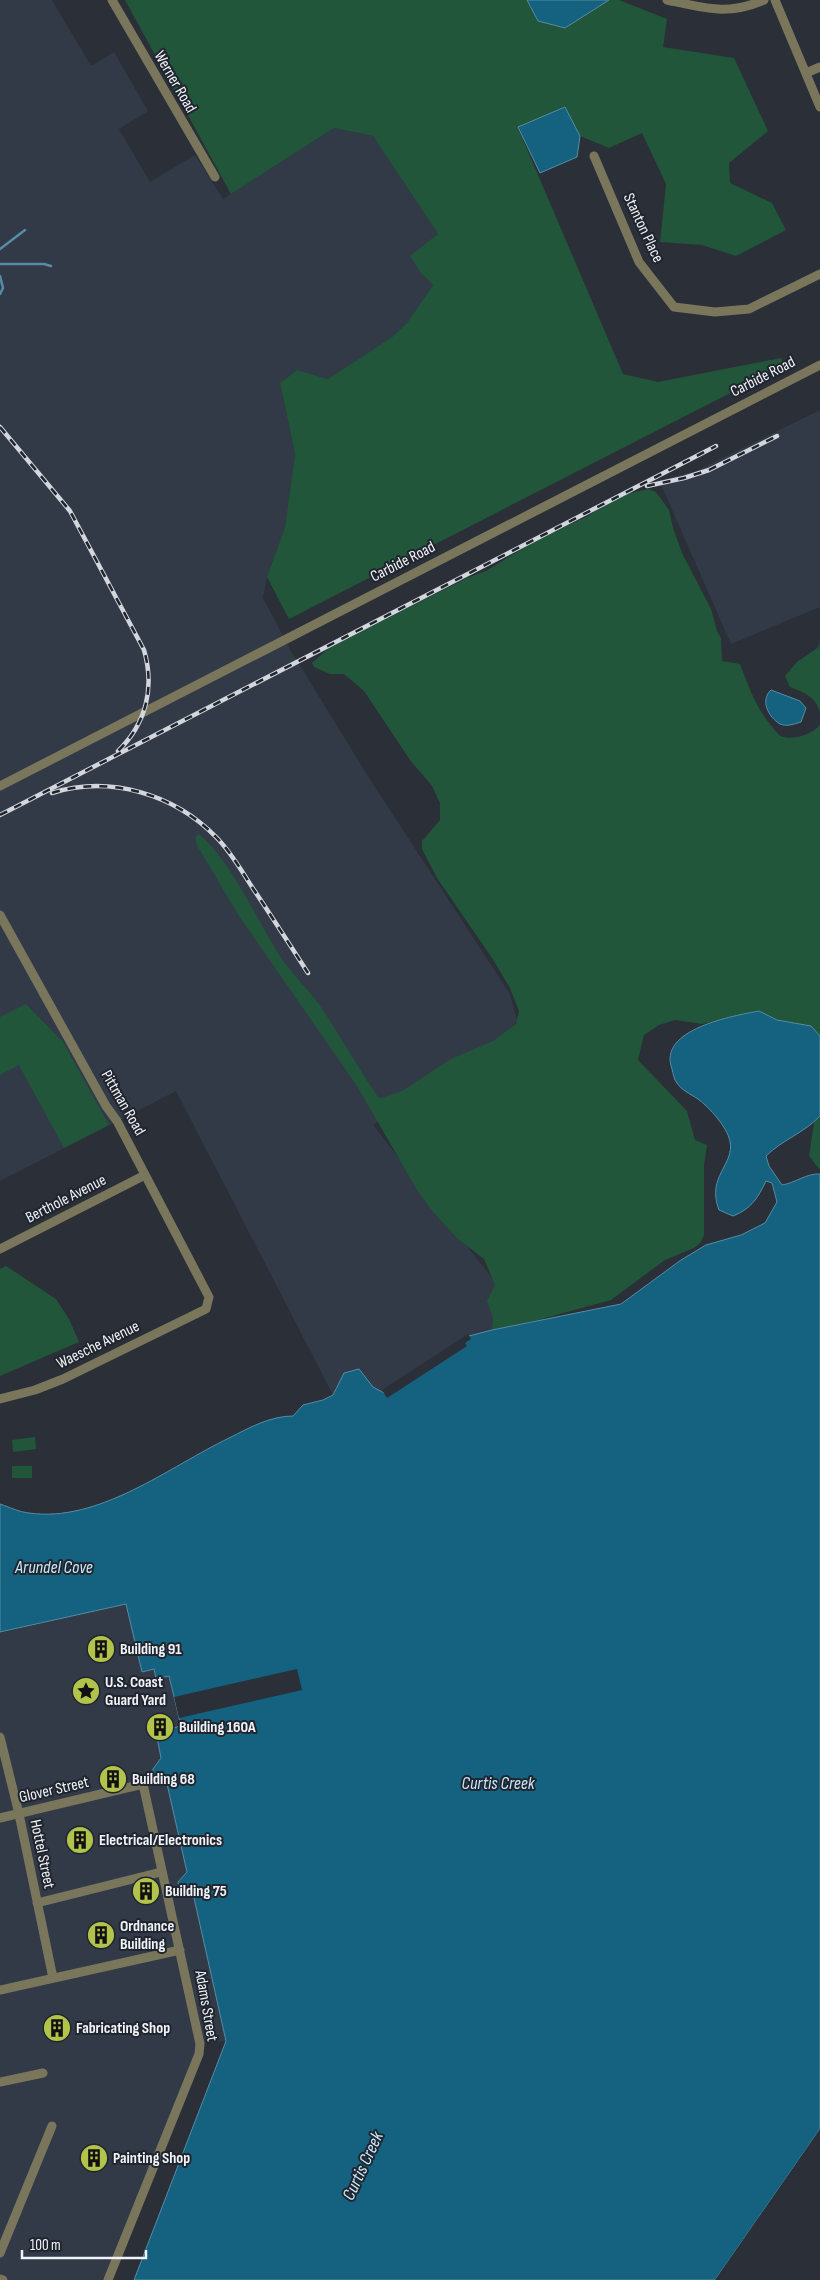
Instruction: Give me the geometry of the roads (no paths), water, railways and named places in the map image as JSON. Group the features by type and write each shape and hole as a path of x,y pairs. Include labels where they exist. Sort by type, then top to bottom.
{"street":[{"name":"Werner Road","path":"112,0 215,177"},
{"path":"668,0 719,10 734,10 764,0"},
{"path":"775,0 820,107"},
{"path":"806,73 820,67"},
{"name":"Stanton Place","path":"594,156 639,262 674,307 715,312 749,309 820,274"},
{"name":"Carbide Road","path":"0,786 820,365"},
{"name":"Pittman Road","path":"0,915 106,1106 117,1121 209,1297 206,1310"},
{"name":"Berthole Avenue","path":"0,1249 145,1175"},
{"name":"Waesche Avenue","path":"0,1399 35,1390 63,1379 206,1310"},
{"name":"Hottel Street","path":"0,1737 52,1978"},
{"name":"Glover Street","path":"0,1818 143,1784"},
{"name":"Adams Street","path":"108,2280 198,2054 200,2044 143,1784"},
{"path":"37,1903 162,1872"},
{"path":"0,1990 180,1950"},
{"path":"0,2082 44,2073"},
{"path":"0,2253 52,2126"}],"water":[{"path":"527,0 609,0 565,28 538,21"},
{"path":"565,107 580,136 577,157 540,173 518,127"},
{"path":"771,690 800,701 806,708 801,722 783,725 772,717 766,703"},
{"name":"Curtis Creek","path":"759,1011 777,1020 811,1026 820,1036 820,1116 766,1156 769,1166 782,1185 810,1175 820,1174 820,2129 715,2280 134,2280 226,2041 194,1898 180,1891 178,1882 187,1872 167,1784 154,1777 153,1769 161,1758 156,1732 181,1726 169,1676 156,1679 154,1669 142,1672 126,1604 0,1632 0,1504 29,1513 55,1514 81,1510 107,1501 133,1490 252,1427 268,1420 293,1416 303,1405 323,1400 333,1395 344,1373 359,1369 373,1387 384,1393 469,1336 621,1304 681,1260 706,1245 741,1235 765,1223 777,1202 772,1183 766,1181 757,1198 745,1210 733,1216 719,1210 716,1188 729,1157 730,1141 722,1124 708,1107 681,1088 676,1082 670,1055 676,1044 686,1034 700,1027 716,1021"}],"waterway":[{"path":"0,249 25,230"},
{"path":"0,264 44,264 51,266"},
{"path":"0,276 3,288 0,294"}],"railway":[{"path":"0,427 70,511 144,650 149,678 146,705 135,729 118,751"},
{"path":"647,486 709,470 777,436"},
{"path":"0,815 716,446"},
{"path":"52,793 96,786 118,788 140,792 161,799 181,809 222,843 308,973"}],"place":[{"name":"Building 91","path":"101,1649"},
{"name":"U.S. Coast Guard Yard","path":"86,1691"},
{"name":"Building 160A","path":"160,1727"},
{"name":"Building 68","path":"113,1779"},
{"name":"Electrical/Electronics","path":"80,1840"},
{"name":"Building 75","path":"146,1891"},
{"name":"Ordnance Building","path":"101,1935"},
{"name":"Fabricating Shop","path":"57,2028"},
{"name":"Painting Shop","path":"94,2158"}],"water label":[{"name":"Arundel Cove","path":"54,1567"}]}
